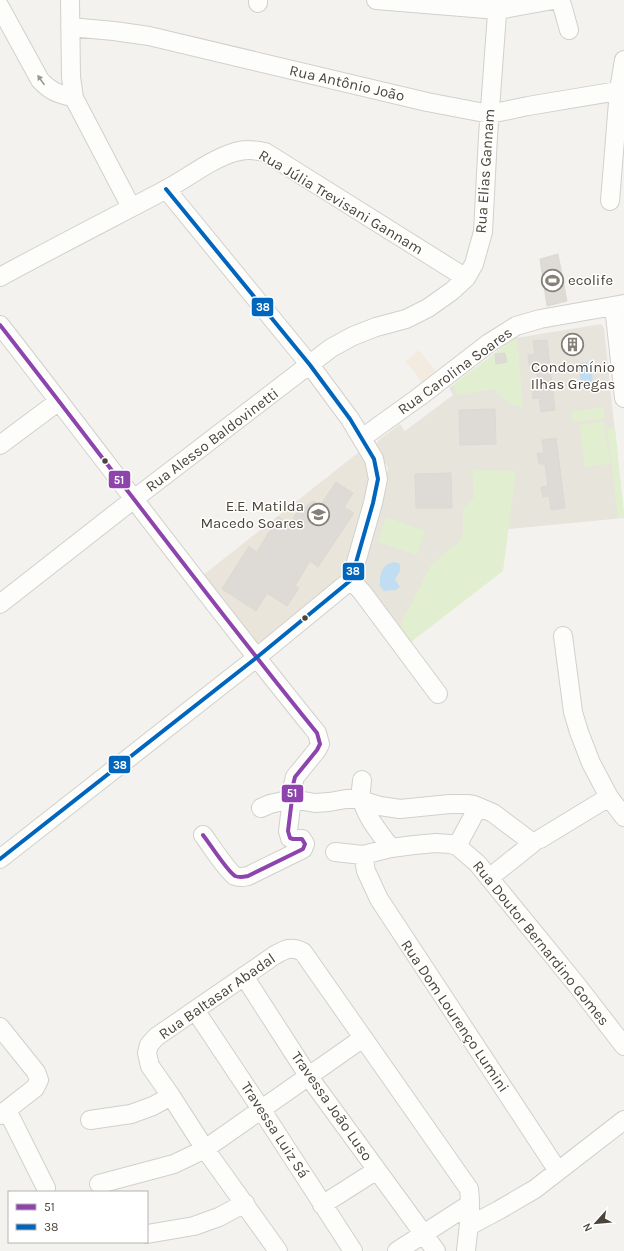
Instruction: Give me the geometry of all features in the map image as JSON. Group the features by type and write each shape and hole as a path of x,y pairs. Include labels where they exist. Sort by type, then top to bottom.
{"street":[{"path":"70,0 71,77 74,98 131,207"},
{"path":"376,0 498,5 553,0"},
{"path":"558,0 562,5 568,30"},
{"name":"Rua Elias Gannam","path":"310,365 331,348 353,336 376,327 406,319 428,308 452,291 466,278 474,264 482,232 490,101 498,5"},
{"path":"0,7 40,80 48,89 74,98"},
{"name":"Rua Antônio João","path":"70,27 149,36 427,102 490,114 622,90"},
{"path":"610,201 624,60"},
{"name":"Rua Júlia Trevisani Gannam","path":"0,277 166,189 219,158 245,150 254,150 265,152 466,278"},
{"path":"0,859 256,658 351,580 373,503 378,479 374,459 350,419 310,365 166,189"},
{"path":"619,305 624,398"},
{"name":"Rua Carolina Soares","path":"362,438 419,397 489,343 516,326 540,319 619,305"},
{"path":"0,325 256,658 317,733 320,744 317,750 295,777 293,784 288,831 289,836 293,839 302,839 305,844 304,847 242,878 229,870 203,835"},
{"name":"Rua Alesso Baldovinetti","path":"0,604 134,499 310,365"},
{"path":"0,445 59,401"},
{"path":"351,580 362,592 438,694"},
{"path":"563,636 573,712 579,732 591,763 609,797 624,817"},
{"path":"362,780 360,794 366,811 391,848"},
{"path":"489,878 536,841 609,797"},
{"path":"261,808 270,804 292,799 315,803 346,799 362,800 388,808 416,808 450,804 467,804 493,813 536,841"},
{"path":"335,852 363,855 391,848 436,843 457,846 478,807"},
{"name":"Rua Doutor Bernardino Gomes","path":"457,846 477,863 576,984 624,1046"},
{"name":"Rua Dom Lourenço Lumini","path":"363,855 366,871 379,899 558,1171"},
{"name":"Rua Baltasar Abadal","path":"278,1251 205,1149 150,1066 147,1053 149,1045 156,1037 285,949 296,948 303,952 469,1189 469,1226 466,1251"},
{"name":"Travessa João Luso","path":"244,976 309,1077 436,1251"},
{"name":"Travessa Luiz Sá","path":"195,1010 262,1109 322,1205 353,1251"},
{"path":"0,1027 36,1072 39,1080 35,1088 3,1112 46,1188"},
{"path":"99,1184 174,1164 205,1149 363,1038"},
{"path":"90,1120 131,1114 153,1106 171,1096"},
{"path":"469,1226 535,1189 624,1120"},
{"path":"322,1205 377,1170"},
{"path":"148,1234 194,1226 219,1217 245,1203"},
{"path":"397,1251 470,1204"}],"shaded area":[{"path":"601,324 604,328 624,518 509,529 411,642 369,590 363,578 362,569 372,539 388,468 376,444 400,424 405,431 453,395 449,388 516,338"},
{"path":"419,350 436,371 422,382 405,361"},
{"name":"E.E. Matilda Macedo Soares","path":"359,452 370,470 371,475 342,576 262,643 255,642 202,576"}],"green space":[{"path":"517,336 523,407 510,404 493,389 456,395 454,384"},
{"path":"604,407 605,418 573,422 571,411"},
{"path":"604,421 610,464 585,467 579,425"},
{"path":"615,428 624,518 618,518 607,429"},
{"path":"472,470 516,471 503,571 411,642 399,628 431,565 460,541 463,535 463,509 474,497"},
{"path":"386,517 425,531 417,555 378,542"}],"water":[{"path":"591,362 593,384 581,385 579,363"},
{"path":"394,562 399,563 400,565 400,571 395,579 400,587 396,590 384,591 380,586 382,571 387,565"}],"building":[{"name":"ecolife","path":"558,254 567,301 547,306 540,259"},
{"path":"547,340 555,410 541,412 539,398 533,399 532,389 538,388 536,365 529,365 528,355 535,354 533,341"},
{"path":"505,353 507,362 496,364 495,354"},
{"path":"495,409 496,444 460,445 459,410"},
{"path":"556,438 565,508 551,510 549,496 543,497 541,487 548,486 545,464 539,464 537,453 544,453 542,440"},
{"path":"451,473 452,508 416,508 415,474"},
{"path":"336,482 353,493 344,507 354,513 318,567 310,561 295,586 299,588 287,606 267,593 256,611 222,589 249,546 257,552 278,517 290,524 296,514 313,501 320,506"}],"transit line":[{"name":"38","path":"0,859 256,658 351,580 373,503 378,479 374,459 350,419 310,365 166,189"},
{"name":"51","path":"0,325 276,683 317,733 320,744 317,750 295,777 293,785 288,831 290,838 302,839 305,844 303,849 248,876 238,877 228,869 203,835"}],"place":[{"name":"ecolife","path":"553,280"},
{"name":"Condomínio Ilhas Gregas","path":"573,344"},
{"name":"E.E. Matilda Macedo Soares","path":"319,515"}]}
